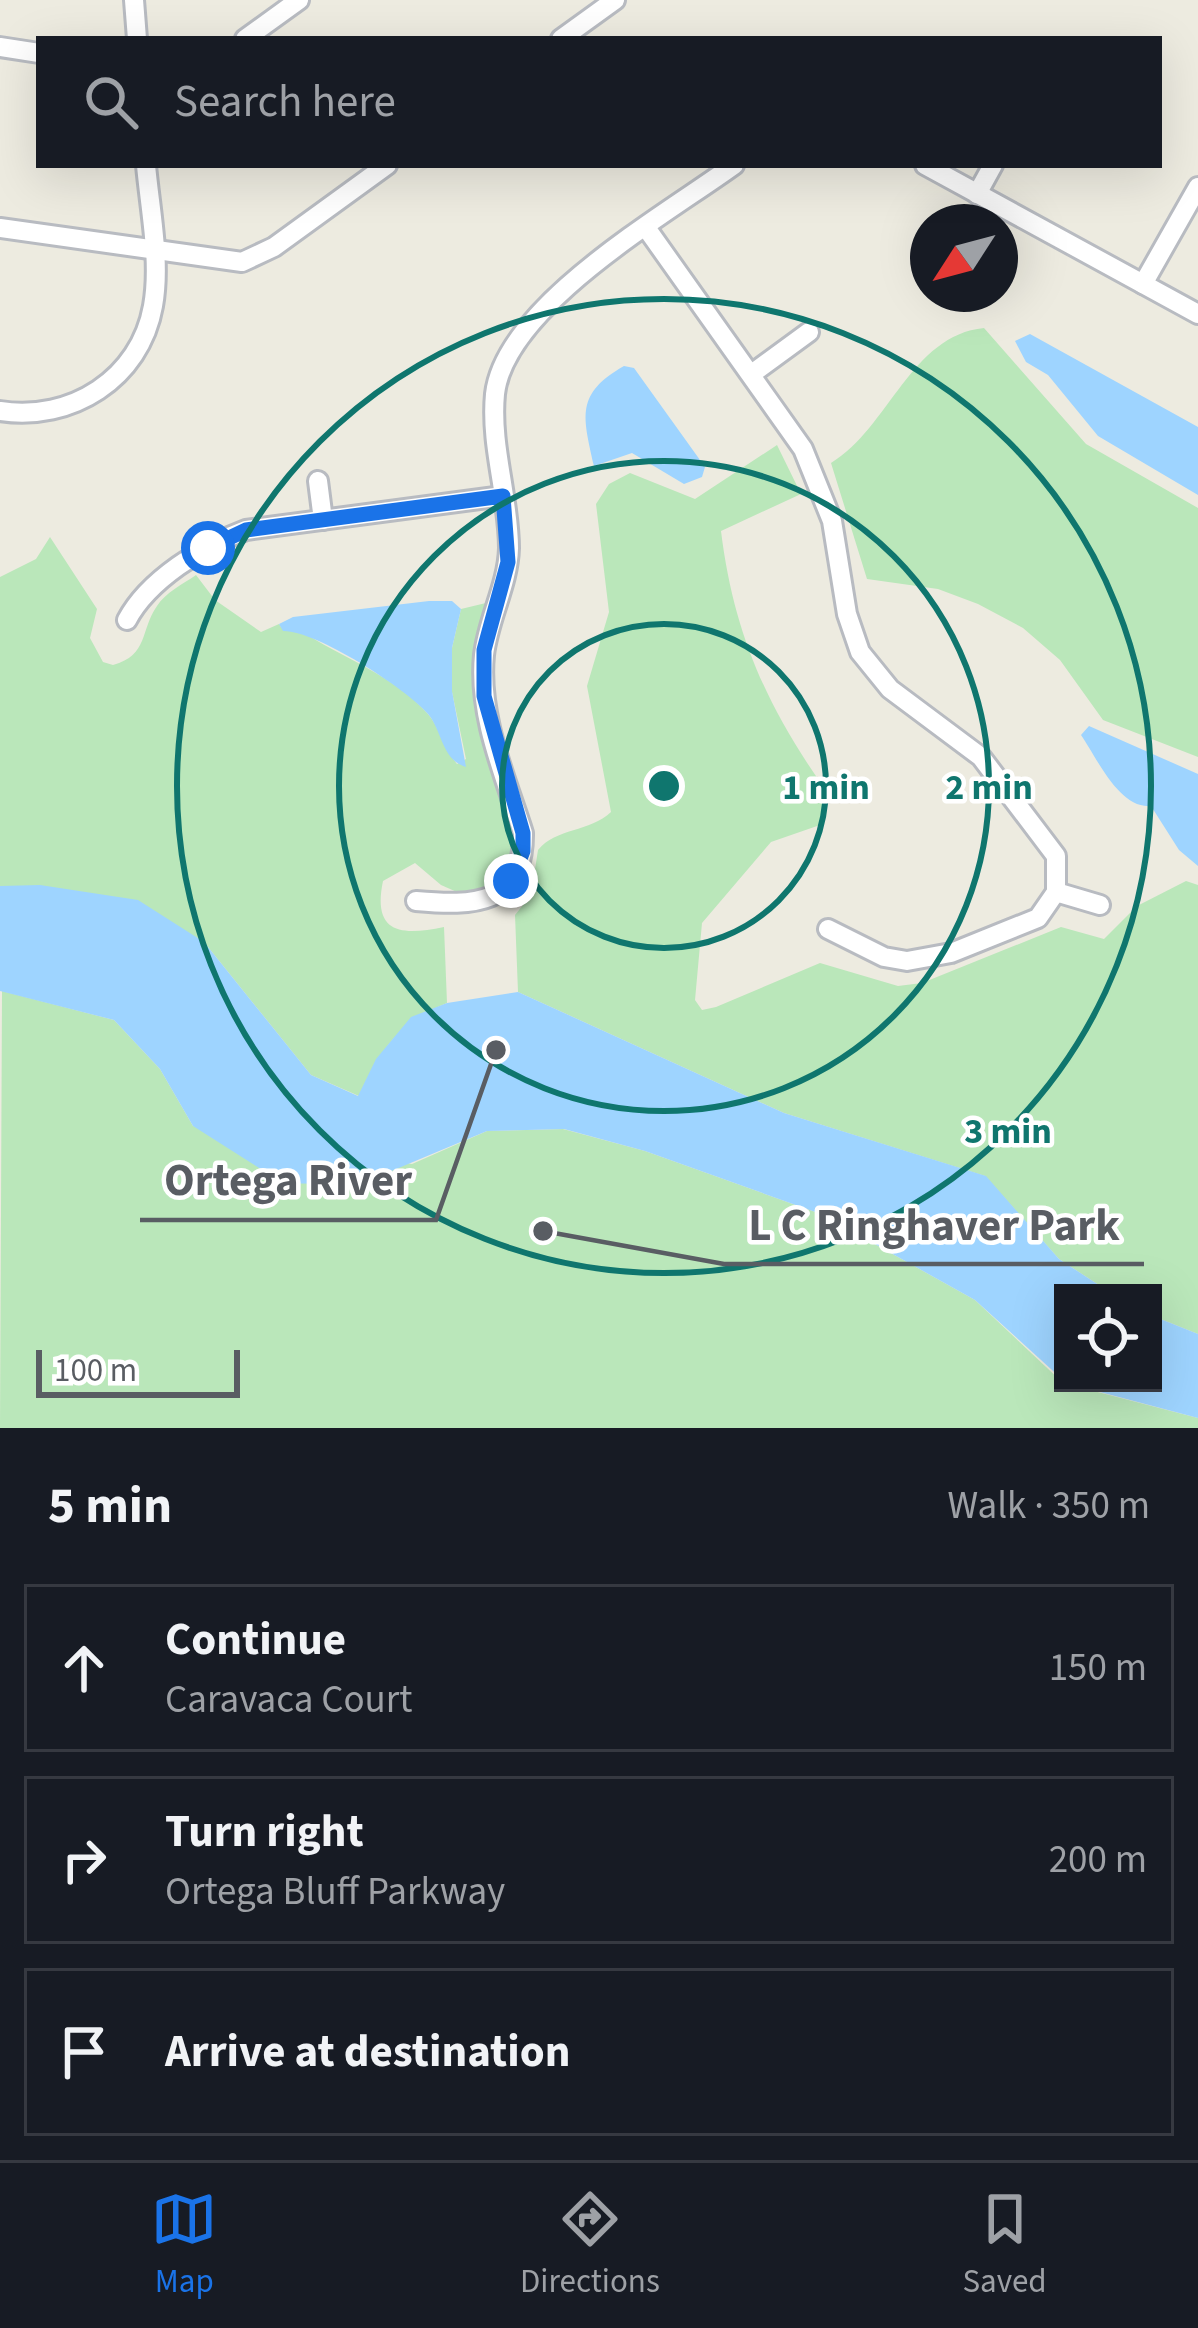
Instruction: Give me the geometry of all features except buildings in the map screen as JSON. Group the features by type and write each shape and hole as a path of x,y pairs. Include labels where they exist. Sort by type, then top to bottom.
{"street":[{"path":"134,0 137,36"},
{"path":"249,36 299,0"},
{"path":"565,36 615,0"},
{"path":"0,47 36,53"},
{"path":"0,411 58,410 115,378 149,323 153,253 146,168"},
{"path":"0,228 226,263 258,256 383,168"},
{"path":"416,901 482,902 511,881 523,851 523,833 484,696 484,650 508,562 494,431 501,368 542,307 730,168"},
{"path":"930,168 1198,314"},
{"path":"977,194 991,168"},
{"path":"1143,284 1198,187"},
{"path":"647,229 803,448 820,486 837,547 847,614 860,652 890,689 956,735 1007,785 1056,856 1056,892 1047,908 1025,926 932,958 884,957 828,929"},
{"path":"753,373 809,332"},
{"path":"482,360 501,368"},
{"path":"318,481 323,520"},
{"path":"127,620 139,598 226,538 503,496"},
{"path":"1056,892 1100,905"}],"green space":[{"path":"984,328 1086,444 1198,508 1198,757 1103,720 1060,660 1023,628 938,589 867,579 831,463 869,428 937,347 959,334"},
{"path":"777,445 801,494 721,531 735,604 757,670 788,732 829,795 820,825 771,842 702,923 695,1000 702,1010 716,1007 820,963 898,986 922,983 1061,927 1104,939 1137,906 1186,881 1198,885 1198,1334 1162,1320 1162,1284 1097,1284 1059,1259 985,1176 784,1113 518,992 515,915 531,895 538,850 611,812 587,686 609,612 596,504 609,484 630,473 695,499"},
{"path":"50,537 97,609 90,638 103,662 113,665 133,655 160,601 196,575 215,600 261,632 279,624 284,631 300,630 399,688 428,714 457,764 466,759 452,692 452,648 461,609 490,602 479,641 516,850 498,880 466,896 441,885 415,863 383,881 382,912 393,927 415,931 444,927 447,1003 415,1019 393,1039 359,1096 311,1075 204,942 0,886 0,577 36,559"},
{"path":"2,991 114,1020 160,1069 193,1126 412,1164 487,1131 563,1129 645,1151 821,1214 975,1300 1054,1375 1054,1392 1098,1392 1198,1418 1198,1428 0,1428"}],"water":[{"path":"1030,334 1198,427 1198,495 1098,436 1048,375 1026,362 1015,341"},
{"path":"624,366 634,368 705,467 702,477 684,484 632,453 594,466 586,408 597,386"},
{"path":"452,601 461,609 452,648 452,691 466,767 452,758 428,714 401,690 337,650 283,631 279,624 293,617"},
{"path":"1089,726 1198,774 1198,866 1179,850 1151,806 1129,799 1110,780 1081,735"},
{"path":"40,885 138,900 204,942 311,1075 358,1096 376,1059 411,1017 447,1003 518,992 784,1113 986,1176 1059,1259 1097,1284 1054,1284 1054,1372 975,1300 821,1214 645,1151 564,1129 487,1131 358,1185 283,1183 193,1126 160,1069 114,1020 0,991 0,886"},
{"path":"1162,1320 1198,1334 1198,1418 1100,1392 1162,1392"}],"place":[{"name":"Ortega River","path":"496,1050"},
{"name":"L C Ringhaver Park","path":"543,1231"}],"route":[{"path":"208,548 246,530 503,496 508,562 484,650 483,672 489,723 523,833 519,868 511,881"}]}
